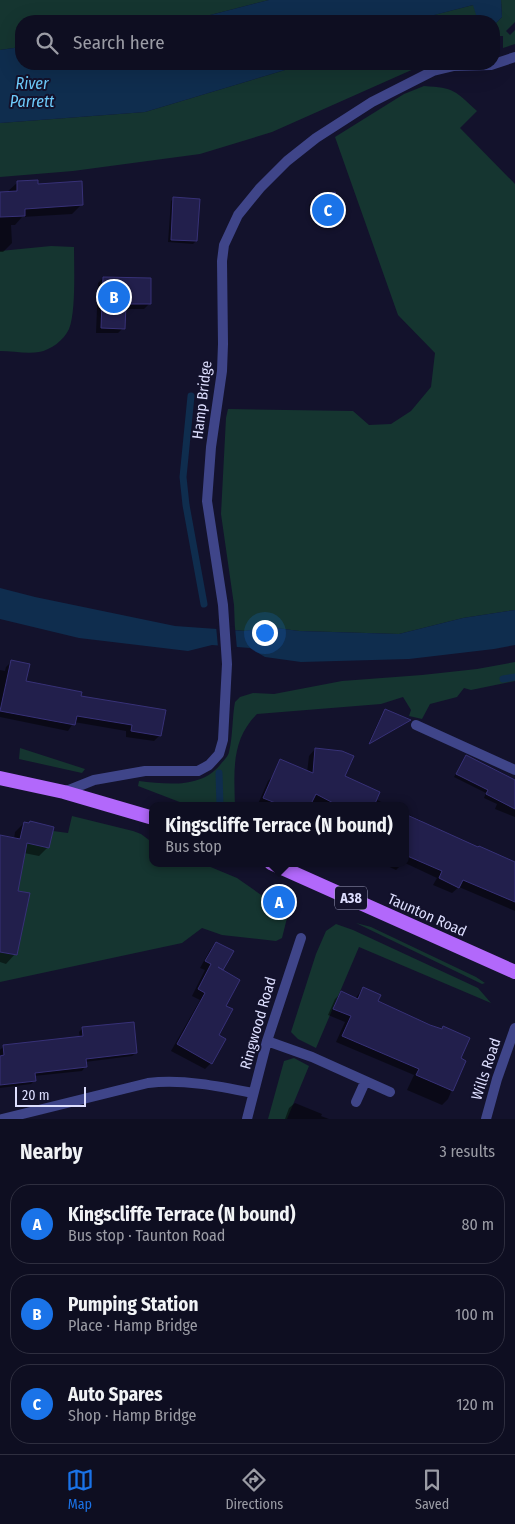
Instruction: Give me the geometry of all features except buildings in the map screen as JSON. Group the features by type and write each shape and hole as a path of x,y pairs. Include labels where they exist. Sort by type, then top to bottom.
{"main road":[{"path":"0,778 64,792 149,817"},
{"name":"Taunton Road","path":"280,867 515,972"}],"street":[{"name":"Hamp Bridge","path":"500,63 515,57"},
{"name":"Hamp Bridge","path":"64,792 94,780 145,772 198,771 209,765 219,754 223,740 228,676 223,605 207,501 211,447 222,371 222,261 224,245 238,215 260,188 287,161 316,138 372,102 437,70"},
{"path":"416,725 515,770"},
{"name":"Ringwood Road","path":"247,1119 267,1041 301,938"},
{"name":"Wills Road","path":"486,1119 497,1078 515,1028"},
{"path":"267,1041 312,1057 364,1082 390,1092"},
{"path":"2,1119 148,1083 164,1081 221,1087 253,1093"},
{"path":"356,1102 364,1082"}],"green space":[{"path":"0,0 269,0 210,15 15,15 15,48 0,50"},
{"path":"501,0 515,0 515,22 506,31 510,35 515,30 515,44 503,48 503,36 500,36 500,19 502,17"},
{"path":"473,5 486,15 434,15"},
{"path":"285,70 412,70 272,132 200,154 73,171 0,177 0,123 145,112"},
{"path":"424,86 454,91 477,111 460,128 515,184 515,610 463,618 399,634 299,631 269,627 245,631 235,630 234,605 221,514 228,409 353,411 369,425 391,424 411,411 431,387 435,353 398,315 335,137 404,94"},
{"path":"51,246 74,247 74,301 69,329 60,341 44,351 30,353 0,351 0,251"},
{"path":"515,662 515,681 471,690 464,688 457,697 430,704 422,719 409,716 411,710 403,697 381,704 257,714 242,734 238,745 234,781 235,802 180,802 138,786 139,781 171,784 182,783 203,778 212,773 227,757 231,740 235,702 240,697 253,693 274,694 342,681 477,669"},
{"path":"20,748 85,769 82,773 19,759"},
{"path":"72,816 133,831 149,840 149,867 211,867 237,878 284,908 287,918 282,938 276,941 222,935 202,928 182,943 0,982 0,952 17,955 29,893 0,887 0,880 23,863 27,843 53,831 68,833"},
{"path":"356,923 371,927 485,983 482,984"},
{"path":"336,924 353,930 478,988 491,1003 359,947 316,1048 298,1039 291,1032 316,954 326,931"},
{"path":"294,1058 309,1066 287,1119 268,1119 284,1061"}],"water":[{"path":"269,0 501,0 502,17 500,19 500,15 476,15 473,5 434,15 210,15"},
{"name":"River Parrett","path":"15,48 15,70 285,70 145,112 0,123 0,50"},
{"path":"0,588 175,626 245,631 269,627 299,631 399,634 463,618 515,610 515,645 409,659 301,662 265,657 250,648 212,645 188,651 79,638 0,619"}],"pier":[{"path":"216,626 235,627 237,649 218,647"}],"waterway":[{"path":"191,396 183,477 186,505 204,604"},
{"path":"503,679 515,677"},
{"path":"219,773 220,802"}],"place":[{"name":"Auto Spares","path":"328,210"},
{"name":"Pumping Station","path":"114,297"},
{"name":"Kingscliffe Terrace (N bound)","path":"279,902"}]}
